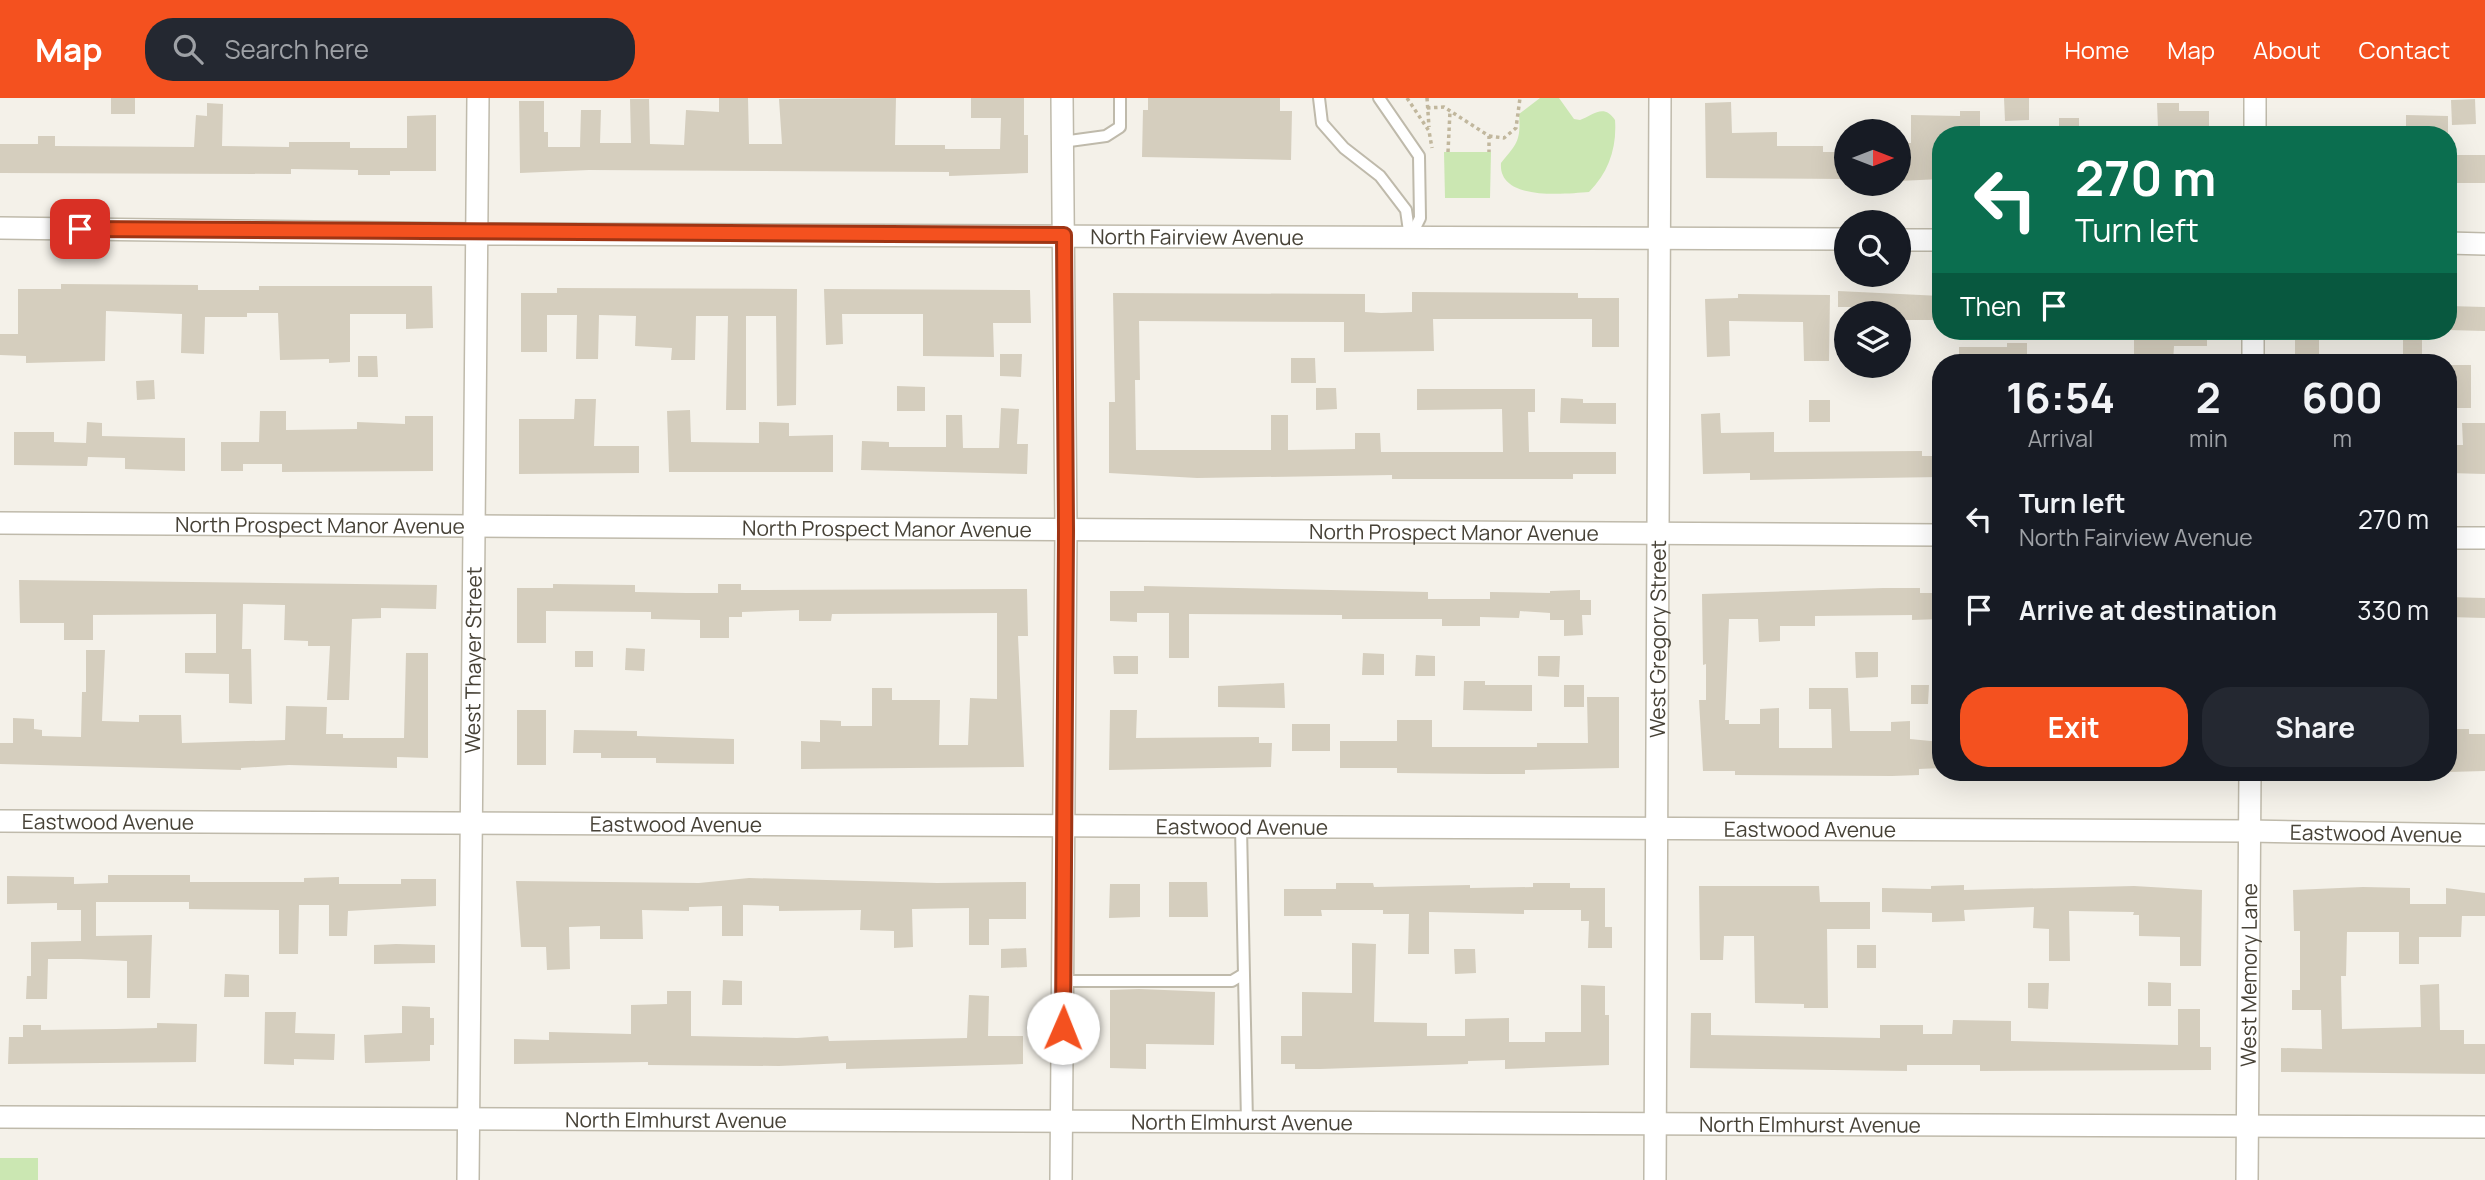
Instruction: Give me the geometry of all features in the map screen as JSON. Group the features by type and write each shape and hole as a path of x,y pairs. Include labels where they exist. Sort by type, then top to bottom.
{"street":[{"name":"West Thayer Street","path":"468,1180 478,98"},
{"path":"1061,1180 1066,530 1062,98"},
{"name":"West Gregory Street","path":"1655,1180 1660,98"},
{"path":"2255,98 2255,126"},
{"name":"North Fairview Avenue","path":"0,228 477,234 1834,239"},
{"path":"1911,240 1932,240"},
{"path":"2457,243 2485,244"},
{"name":"North Prospect Manor Avenue","path":"0,523 1932,535"},
{"path":"2457,538 2485,538"},
{"name":"West Memory Lane","path":"2247,1180 2250,781"},
{"name":"Eastwood Avenue","path":"0,821 2249,831 2485,835"},
{"name":"North Elmhurst Avenue","path":"0,1117 2485,1127"}],"lane":[{"path":"1062,142 1106,136 1120,127 1120,98"},
{"path":"1319,98 1322,123 1344,148 1380,176 1406,210 1410,238"},
{"path":"1379,98 1419,156 1420,218 1410,238"},
{"path":"1241,827 1247,1122"},
{"path":"1063,981 1232,981 1242,975"}],"path":[{"path":"1407,98 1429,131"},
{"path":"1427,98 1433,152"},
{"path":"1444,98 1444,107"},
{"path":"1427,108 1444,107 1489,136 1504,138 1516,128 1520,98"},
{"path":"1448,152 1450,111"},
{"path":"1489,136 1489,152"}],"green space":[{"path":"1540,98 1559,98 1574,119 1580,120 1603,111 1615,120 1615,140 1607,168 1589,192 1534,192 1510,184 1503,175 1501,163 1518,136 1519,114"},
{"path":"1444,152 1491,152 1490,198 1445,198"},
{"path":"0,1158 38,1158 38,1180 0,1180"}],"building":[{"path":"111,98 135,98 135,114 111,114"},
{"path":"719,98 748,98 749,144 782,144 779,99 896,98 895,145 1000,149 1001,118 971,118 971,98 1024,98 1028,173 949,176 949,172 589,170 520,173 519,101 544,101 544,132 548,132 548,147 580,147 581,110 601,110 600,143 631,143 630,99 649,99 650,144 684,145 686,110 719,112"},
{"path":"1148,98 1280,98 1280,111 1292,111 1291,160 1142,157 1143,110 1148,110"},
{"path":"2004,98 2029,98 2029,120 2005,121"},
{"path":"2475,99 2476,124 2452,125 2451,100"},
{"path":"1731,102 1732,133 1777,132 1777,146 1823,146 1823,152 1834,152 1834,179 1706,178 1705,103"},
{"path":"207,103 223,104 222,146 289,147 289,142 350,142 350,148 407,148 407,116 436,115 436,171 390,171 390,175 358,175 358,170 291,169 291,174 0,173 0,144 38,144 38,136 55,136 55,146 194,147 196,115 207,116"},
{"path":"2157,103 2179,103 2179,111 2209,111 2209,126 2158,126"},
{"path":"1960,111 1980,111 1980,126 1932,126 1932,179 1911,180 1911,115 1960,116"},
{"path":"2406,115 2448,116 2448,126 2406,126"},
{"path":"2059,118 2079,118 2079,126 2059,126"},
{"path":"2457,155 2485,155 2485,183 2457,183"},
{"path":"61,284 198,285 198,290 259,290 259,286 432,286 433,328 406,329 406,314 350,314 350,362 329,363 329,359 280,360 278,313 247,313 247,317 205,317 204,354 181,353 182,314 106,311 105,361 26,363 26,356 0,355 0,334 18,334 18,289 61,289"},
{"path":"557,288 797,289 796,405 777,406 776,316 746,316 746,410 726,410 728,316 696,316 695,360 671,360 672,348 635,346 636,316 599,315 598,359 576,359 577,315 547,315 547,352 521,352 521,293 557,293"},
{"path":"824,289 1030,290 1031,323 993,323 994,357 923,356 923,314 842,314 843,344 826,345"},
{"path":"1838,291 1932,296 1932,320 1911,320 1911,301 1838,301"},
{"path":"1412,292 1578,293 1578,298 1619,298 1619,347 1592,347 1592,319 1433,319 1434,351 1344,352 1344,322 1139,321 1140,380 1135,380 1136,450 1271,450 1271,415 1288,415 1288,450 1355,449 1355,433 1380,433 1381,452 1503,452 1502,409 1417,410 1417,389 1535,389 1535,412 1528,412 1529,452 1616,452 1616,474 1573,474 1573,479 1392,479 1392,475 1197,478 1109,473 1109,402 1115,402 1113,293 1365,294 1365,312 1381,313 1412,312"},
{"path":"1738,294 1830,295 1829,361 1804,361 1803,322 1729,321 1730,356 1707,357 1705,299 1738,298"},
{"path":"2457,306 2485,307 2485,331 2457,330"},
{"path":"2134,340 2207,340 2207,346 2174,346 2174,354 2134,354"},
{"path":"2295,340 2319,340 2319,354 2295,354"},
{"path":"2403,340 2422,340 2422,354 2403,354"},
{"path":"2007,343 2027,343 2027,354 1959,354 1959,347 2007,347"},
{"path":"1000,354 1022,354 1021,377 1000,376"},
{"path":"358,356 377,356 378,377 358,377"},
{"path":"1291,358 1315,358 1316,383 1291,383"},
{"path":"2457,365 2471,365 2471,408 2457,408"},
{"path":"154,380 155,399 137,400 136,381"},
{"path":"897,386 925,387 925,411 897,411"},
{"path":"1316,388 1336,388 1337,409 1316,410"},
{"path":"1561,398 1583,399 1583,403 1616,403 1616,424 1560,423"},
{"path":"575,399 596,399 594,446 639,446 639,473 519,474 519,419 574,419"},
{"path":"1809,400 1830,400 1830,422 1809,422"},
{"path":"1001,408 1019,409 1017,444 1028,444 1027,474 861,470 862,441 889,442 889,447 946,447 946,415 962,415 963,448 999,448"},
{"path":"690,410 691,442 759,443 759,422 789,423 789,436 833,435 833,472 669,472 667,411"},
{"path":"260,411 286,411 286,430 357,429 357,422 405,424 405,416 433,416 433,471 282,472 282,464 243,464 243,471 221,471 221,442 259,442"},
{"path":"1720,413 1721,433 1774,432 1774,452 1922,451 1922,456 1932,456 1932,477 1750,480 1750,473 1703,474 1701,414"},
{"path":"87,422 102,423 102,436 185,438 185,471 125,469 125,458 88,457 87,466 14,465 14,432 54,432 54,442 86,443"},
{"path":"2462,423 2485,423 2485,474 2457,473 2457,445 2463,445"},
{"path":"19,580 437,585 436,609 381,608 381,618 352,619 349,700 327,700 330,646 308,646 308,641 284,640 285,605 243,604 242,649 251,649 252,704 229,703 229,674 185,673 185,653 216,653 216,614 93,615 93,640 64,640 64,623 20,623"},
{"path":"553,584 635,585 635,592 686,593 718,593 718,584 741,584 741,590 1027,589 1028,636 1018,636 1024,767 801,769 801,741 820,742 820,720 841,721 841,726 872,726 872,688 892,688 892,700 940,700 939,745 968,745 970,698 997,699 997,613 832,614 831,621 799,621 799,610 742,612 742,617 729,617 729,638 700,638 700,620 651,619 651,612 546,611 546,643 517,643 517,588 553,588"},
{"path":"1144,586 1428,592 1428,599 1490,599 1490,592 1550,593 1580,590 1580,600 1591,600 1591,615 1582,615 1583,635 1564,636 1564,620 1550,620 1550,613 1520,611 1519,618 1480,617 1480,626 1442,626 1442,619 1189,614 1189,658 1169,658 1169,613 1137,613 1137,622 1110,621 1110,591 1144,591"},
{"path":"1883,588 1920,588 1920,593 1932,593 1932,619 1912,620 1912,615 1815,616 1815,626 1780,626 1780,641 1759,642 1758,619 1729,619 1725,720 1729,720 1729,724 1760,724 1760,709 1779,708 1779,748 1832,748 1831,709 1809,709 1809,688 1848,688 1850,731 1891,731 1891,722 1910,721 1910,739 1932,741 1932,768 1919,769 1919,775 1892,776 1735,775 1735,771 1703,771 1699,700 1706,700 1706,664 1703,665 1702,594"},
{"path":"2457,597 2485,598 2485,618 2457,617"},
{"path":"626,648 645,649 644,671 625,670"},
{"path":"86,650 105,650 102,721 139,722 139,715 181,715 182,743 285,740 286,706 327,707 326,734 343,734 343,738 404,738 406,653 428,653 428,758 397,757 397,768 289,765 241,770 0,764 0,743 13,743 13,718 34,719 34,729 42,730 42,736 81,737 82,692 86,692"},
{"path":"575,651 593,651 593,667 575,667"},
{"path":"1855,652 1878,652 1878,677 1856,678"},
{"path":"1363,653 1384,654 1384,675 1362,675"},
{"path":"1416,655 1435,656 1435,676 1415,676"},
{"path":"1113,656 1138,656 1138,674 1114,674"},
{"path":"1538,656 1560,656 1559,677 1538,676"},
{"path":"1464,681 1485,681 1485,685 1532,685 1532,711 1463,710"},
{"path":"1284,683 1285,708 1218,707 1218,686"},
{"path":"1564,685 1584,685 1584,707 1564,707"},
{"path":"1911,685 1929,685 1928,704 1911,704"},
{"path":"1587,697 1619,697 1619,768 1525,770 1525,774 1488,774 1397,773 1397,768 1340,768 1340,741 1397,741 1397,720 1432,720 1432,747 1537,747 1537,743 1588,743"},
{"path":"517,710 546,710 546,765 517,765"},
{"path":"1110,710 1137,710 1136,738 1259,737 1259,743 1272,743 1271,767 1109,770"},
{"path":"1292,724 1330,724 1330,751 1292,751"},
{"path":"2457,729 2469,729 2469,734 2485,734 2485,771 2457,772"},
{"path":"574,730 637,731 637,736 734,739 734,764 656,763 656,758 601,758 601,753 573,753"},
{"path":"108,875 190,875 190,882 304,882 304,878 339,877 339,884 401,884 401,879 436,879 436,906 348,911 347,936 329,936 329,905 299,905 298,954 279,954 279,910 189,909 189,902 96,902 96,936 152,935 150,998 127,998 127,961 48,959 47,999 26,999 27,976 31,976 31,942 81,941 81,910 57,910 57,903 7,904 7,876 74,877 74,884 108,883"},
{"path":"749,878 937,883 1026,882 1026,919 989,919 989,945 969,945 969,908 912,909 913,947 894,948 894,931 860,930 861,910 779,911 779,906 743,905 743,936 722,936 722,906 689,907 689,911 642,910 643,939 600,939 600,926 569,927 570,969 547,970 546,947 521,947 516,881 699,883"},
{"path":"1169,882 1207,882 1208,917 1169,917"},
{"path":"1336,883 1373,883 1374,887 1470,885 1470,888 1533,887 1533,883 1570,883 1570,888 1605,888 1605,927 1612,927 1612,948 1588,948 1589,921 1581,921 1581,910 1524,910 1524,914 1429,912 1429,954 1408,954 1409,914 1383,914 1383,910 1321,910 1322,916 1284,916 1284,889 1336,889"},
{"path":"1110,884 1140,884 1140,917 1109,918"},
{"path":"1964,885 1964,890 2134,886 2202,890 2201,966 2180,966 2180,937 2139,936 2139,915 2133,915 2134,912 2069,911 2070,961 2049,961 2049,929 2033,928 2034,907 1964,910 1965,921 1932,922 1932,913 1882,912 1882,888 1931,889 1931,886"},
{"path":"1699,886 1819,886 1820,902 1870,902 1870,929 1827,929 1828,1008 1804,1008 1804,1004 1755,1003 1754,936 1724,936 1723,960 1700,960"},
{"path":"2410,888 2410,904 2446,904 2446,888 2485,893 2485,916 2462,916 2461,937 2419,937 2419,964 2399,964 2399,932 2347,932 2346,976 2341,976 2342,1029 2421,1027 2420,985 2439,984 2440,1030 2464,1030 2464,1044 2485,1044 2485,1074 2281,1072 2281,1048 2322,1049 2321,1010 2292,1010 2292,990 2300,990 2300,931 2294,931 2293,890"},
{"path":"1352,943 1376,944 1374,1022 1427,1023 1427,1036 1465,1036 1465,1019 1509,1018 1509,1042 1545,1042 1545,1032 1581,1032 1581,985 1605,986 1605,1015 1609,1015 1609,1065 1505,1069 1505,1060 1468,1061 1468,1064 1295,1069 1295,1064 1281,1064 1281,1036 1302,1036 1302,992 1352,993"},
{"path":"374,945 435,945 435,963 374,964"},
{"path":"1857,945 1876,945 1876,968 1857,968"},
{"path":"1026,948 1027,967 1001,968 1001,949"},
{"path":"1454,949 1475,949 1476,973 1455,974"},
{"path":"225,974 249,975 249,997 224,997"},
{"path":"723,980 742,981 742,1005 722,1005"},
{"path":"2148,982 2171,983 2171,1006 2148,1006"},
{"path":"2028,983 2049,983 2048,1009 2028,1008"},
{"path":"1110,990 1215,992 1214,1045 1146,1044 1146,1069 1110,1068"},
{"path":"667,991 691,991 691,1036 828,1036 829,1041 967,1038 969,995 989,996 988,1036 1023,1036 1023,1064 846,1069 846,1063 779,1066 648,1065 648,1062 514,1064 514,1039 549,1040 549,1032 631,1034 631,1005 667,1004"},
{"path":"402,1006 430,1007 430,1018 434,1018 434,1045 430,1045 430,1061 365,1063 364,1035 402,1033"},
{"path":"2178,1009 2200,1009 2200,1047 2211,1047 2211,1070 1980,1071 1980,1065 1907,1065 1907,1071 1690,1068 1691,1013 1711,1013 1711,1035 1880,1038 1880,1025 1923,1025 1923,1034 1952,1034 1953,1020 2011,1021 2011,1041 2178,1045"},
{"path":"265,1012 296,1012 295,1033 335,1034 334,1060 294,1059 294,1065 264,1064"},
{"path":"157,1023 197,1024 196,1062 8,1064 9,1037 23,1037 23,1025 41,1025 41,1030 116,1029 157,1028"}],"route":[{"path":"80,229 477,234 1064,235 1066,530 1063,1028"}]}
